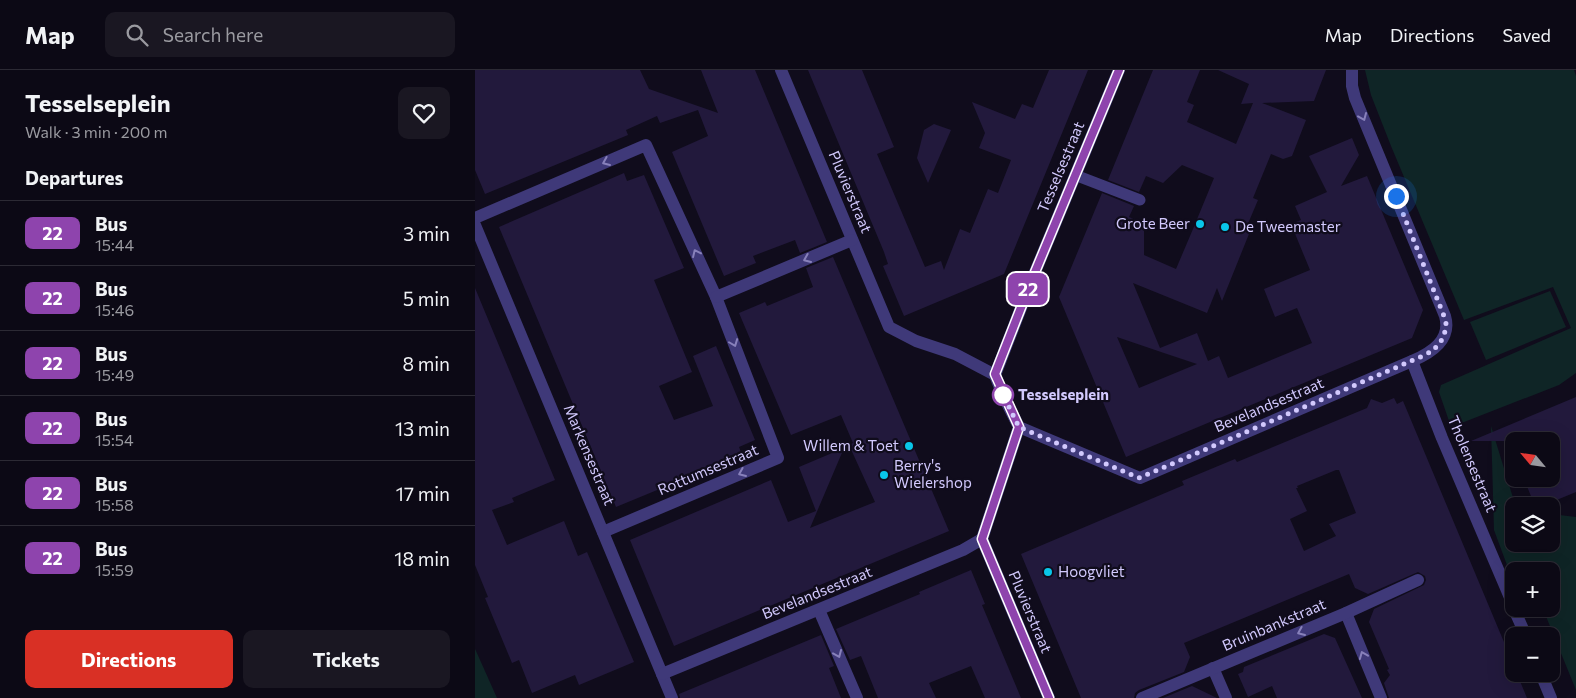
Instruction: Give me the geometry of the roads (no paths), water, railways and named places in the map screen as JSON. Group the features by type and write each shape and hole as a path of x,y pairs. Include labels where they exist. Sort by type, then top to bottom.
{"street":[{"name":"Pluvierstraat","path":"781,70 889,328 917,341 955,354 995,374"},
{"name":"Tesselsestraat","path":"995,374 1119,70"},
{"name":"Bevelandsestraat","path":"1019,427 1139,478 1412,361 1435,349 1444,336 1446,321 1442,306 1355,98 1352,86 1352,70"},
{"name":"Rottumsestraat","path":"475,218 646,145 716,297 777,458 603,532"},
{"name":"Markensestraat","path":"475,225 672,698"},
{"path":"716,297 852,240"},
{"name":"Tholensestraat","path":"1412,361 1442,438 1505,587"},
{"path":"982,539 1019,427 995,374"},
{"name":"Pluvierstraat","path":"982,539 1049,698"},
{"name":"Bevelandsestraat","path":"662,674 963,550 982,539"},
{"name":"Bruinbankstraat","path":"1142,698 1345,613 1418,580"},
{"path":"819,610 857,698"},
{"path":"1345,613 1381,698"},
{"path":"1213,668 1226,698"},
{"path":"1544,682 1551,698"}],"lane":[{"path":"1075,175 1140,200"}],"place":[{"name":"Grote Beer","path":"1200,224"},
{"name":"De Tweemaster","path":"1225,227"},
{"name":"Tesselseplein","path":"1003,395"},
{"name":"Willem & Toet","path":"909,446"},
{"name":"Berry's Wielershop","path":"884,475"},
{"name":"Hoogvliet","path":"1048,572"}]}
